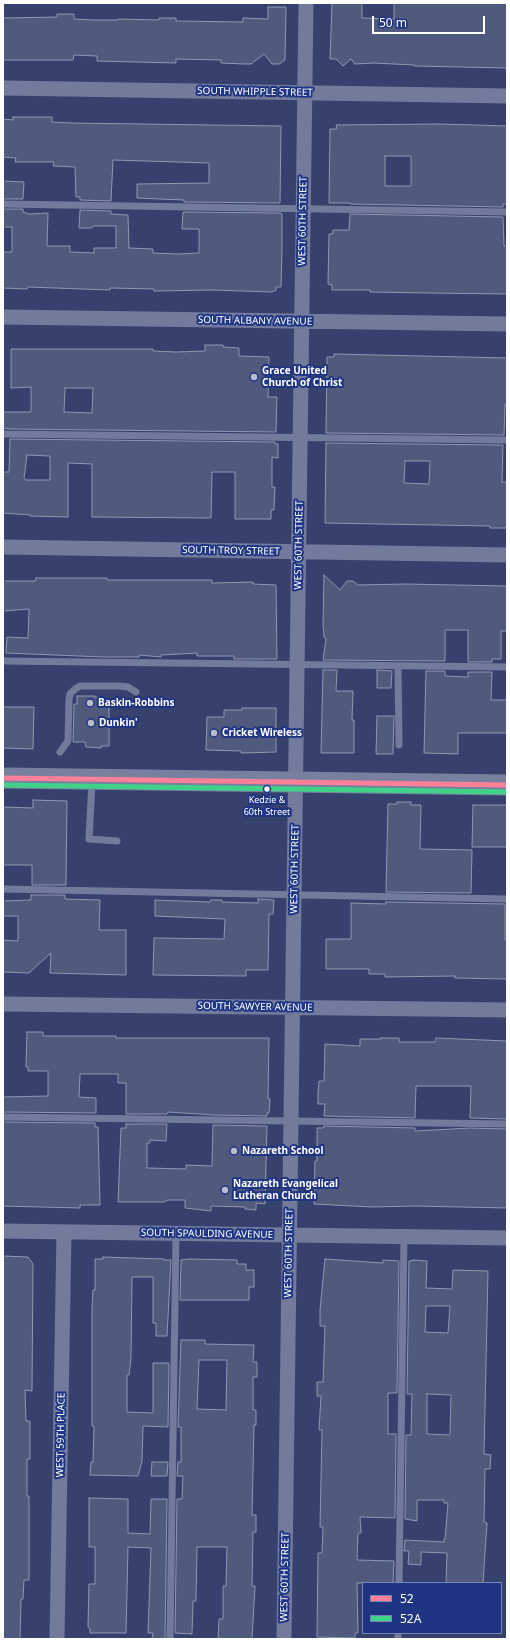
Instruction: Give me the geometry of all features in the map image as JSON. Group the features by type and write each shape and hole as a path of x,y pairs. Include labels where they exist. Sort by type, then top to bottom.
{"main road":[{"path":"3,778 507,784"}],"street":[{"name":"WEST 60TH STREET","path":"284,1639 306,3"},
{"name":"SOUTH WHIPPLE STREET","path":"3,88 507,96"},
{"name":"SOUTH ALBANY AVENUE","path":"3,317 507,324"},
{"name":"SOUTH TROY STREET","path":"3,547 507,555"},
{"name":"SOUTH SAWYER AVENUE","path":"3,1004 507,1010"},
{"name":"SOUTH SPAULDING AVENUE","path":"3,1231 507,1238"},
{"name":"WEST 59TH PLACE","path":"57,1639 64,1232"}],"lane":[{"path":"3,204 507,212"},
{"path":"3,434 507,440"},
{"path":"3,661 507,667"},
{"path":"398,666 399,746"},
{"path":"60,752 68,741 69,700 70,694 75,689 80,686 119,686 128,687 136,692"},
{"path":"92,780 89,839 117,841"},
{"path":"3,889 507,899"},
{"path":"3,1117 507,1124"},
{"path":"170,1639 176,1233"},
{"path":"399,1582 404,1236"}],"building":[{"path":"332,3 362,3 362,18 394,19 394,3 507,3 507,68 414,66 374,63 355,64 351,59 343,66 336,59 330,59"},
{"path":"268,7 286,7 285,60 279,64 272,64 264,54 251,64 221,63 221,60 176,59 176,63 97,61 97,56 74,55 73,60 3,60 3,18 57,17 57,14 74,14 74,19 94,20 159,20 159,18 176,18 176,21 243,22 243,18 268,19"},
{"path":"13,117 52,117 52,122 72,123 281,126 280,203 184,202 184,200 137,198 137,184 209,183 209,163 113,160 111,201 80,200 80,197 76,197 75,167 53,166 54,162 15,162 16,158 3,157 3,119 13,120"},
{"path":"439,124 507,126 507,204 503,204 503,207 329,203 330,129 337,129 336,125","holes":["385,156 411,156 411,186 385,186"]},
{"path":"3,181 24,182 23,199 3,199"},
{"path":"3,209 23,209 23,212 29,214 48,213 47,246 70,246 70,252 94,253 94,248 116,248 116,226 93,226 92,228 79,228 80,210 111,211 111,214 128,215 129,248 153,249 153,253 178,254 199,253 199,229 182,229 183,212 280,213 282,214 281,287 276,287 276,290 272,292 213,290 154,291 154,289 110,288 110,290 28,287 27,289 3,288 3,252 12,252 12,227 3,227"},
{"path":"350,214 503,217 504,246 507,246 507,294 332,290 332,285 328,284 329,234 333,234 333,230 349,230"},
{"path":"205,345 223,345 223,347 239,348 239,356 269,357 268,397 277,397 276,432 3,428 3,412 31,412 31,387 11,388 11,349 153,349 153,351 176,352 205,351","holes":["65,388 93,388 92,413 64,412"]},
{"path":"334,354 507,358 507,404 505,404 504,435 326,433 327,357 334,357"},
{"path":"10,439 275,442 275,444 278,444 278,458 272,457 272,487 275,487 274,510 271,510 271,519 235,519 235,472 212,472 211,518 92,517 92,464 68,463 68,517 30,516 3,513 3,472 9,472","holes":["27,455 50,456 50,480 26,480 24,478"]},
{"path":"326,443 503,445 502,482 507,482 507,528 490,528 490,526 325,523","holes":["405,461 430,461 429,484 404,483"]},
{"path":"324,575 340,590 347,581 353,581 358,585 405,584 507,586 507,631 501,631 501,659 492,659 492,662 468,662 468,630 445,630 445,661 323,660 326,639 324,637 323,626"},
{"path":"36,578 212,580 212,583 253,582 253,584 276,585 277,659 234,659 234,656 197,656 197,653 161,655 161,657 139,655 139,657 103,657 6,653 7,637 28,638 29,609 3,611 3,581 35,581"},
{"path":"323,670 337,670 336,691 353,691 352,720 354,720 354,753 321,753"},
{"path":"377,670 392,671 391,688 377,688"},
{"path":"426,671 445,671 445,676 468,677 468,672 492,672 491,700 507,700 507,733 458,733 458,754 424,753"},
{"name":"Dunkin'","path":"77,696 99,697 99,704 109,704 109,746 101,746 101,748 86,747 85,742 73,742 74,704 77,704"},
{"path":"3,707 34,707 33,749 3,748"},
{"path":"242,708 276,708 276,752 241,753 241,751 206,750 207,717 224,717 224,710 242,710"},
{"path":"377,716 394,716 393,754 376,754"},
{"path":"33,800 67,801 66,885 32,885 32,865 3,865 3,807 33,808"},
{"path":"397,802 411,802 411,805 421,805 420,849 472,850 471,893 386,892 388,804 397,804"},
{"path":"473,805 507,805 507,847 472,847"},
{"path":"31,895 65,895 65,899 100,900 99,930 126,930 126,975 50,973 51,953 29,973 3,972 3,940 18,941 18,916 3,916 3,901 31,900"},
{"path":"258,899 274,900 273,914 269,914 268,970 246,970 246,976 153,975 154,938 224,939 225,919 155,916 155,900 210,902 211,900 222,900 222,902 258,903"},
{"path":"386,902 505,904 507,979 455,978 455,976 385,977 385,974 369,974 369,969 326,969 326,939 351,939 351,903 386,904"},
{"path":"27,1032 43,1032 43,1036 116,1036 116,1038 269,1038 269,1113 267,1113 267,1116 168,1112 167,1114 126,1114 126,1083 118,1083 118,1074 80,1074 79,1097 96,1098 96,1113 3,1112 3,1097 48,1096 48,1071 28,1071 28,1067 26,1067"},
{"path":"399,1038 399,1042 435,1042 436,1038 507,1041 507,1119 470,1118 471,1086 416,1086 415,1118 324,1116 325,1104 318,1104 318,1093 319,1081 324,1081 325,1044 360,1046 360,1039"},
{"path":"3,1122 95,1123 95,1127 98,1127 100,1205 80,1205 80,1208 3,1206"},
{"path":"126,1124 167,1124 166,1141 150,1140 150,1143 147,1143 147,1168 186,1169 186,1165 212,1166 213,1125 267,1126 265,1204 256,1203 256,1210 245,1209 245,1207 211,1206 211,1211 185,1208 185,1200 168,1200 164,1202 118,1202 121,1128 126,1128"},
{"path":"324,1126 415,1128 415,1131 470,1128 507,1129 507,1208 414,1206 372,1207 314,1204 315,1161 317,1161 317,1128 323,1128"},
{"path":"3,1256 28,1257 33,1264 32,1391 25,1390 26,1421 30,1421 30,1459 27,1459 27,1496 29,1496 29,1580 24,1580 23,1599 21,1599 20,1639 3,1639"},
{"path":"103,1257 171,1260 167,1336 156,1336 156,1323 153,1323 153,1277 132,1277 131,1358 129,1375 127,1375 127,1412 153,1413 153,1363 169,1363 168,1427 143,1426 142,1461 138,1476 90,1475 91,1462 93,1462 94,1426 92,1426 93,1290 95,1290 95,1259 103,1259"},
{"path":"325,1259 383,1263 383,1260 399,1261 397,1393 388,1393 388,1434 396,1434 395,1518 360,1517 361,1533 358,1533 357,1560 394,1561 393,1582 357,1583 358,1633 355,1633 355,1638 317,1637 318,1553 322,1553 323,1527 320,1527 322,1430 319,1430 321,1396 317,1396 317,1382 323,1382 325,1326 320,1326"},
{"path":"181,1260 237,1260 237,1264 246,1264 246,1270 254,1270 254,1287 249,1287 249,1300 180,1300"},
{"path":"409,1261 427,1261 426,1288 452,1289 453,1270 488,1271 484,1454 491,1455 490,1469 485,1469 484,1522 487,1523 483,1582 446,1582 447,1553 421,1552 421,1565 408,1564 409,1551 404,1551 405,1540 444,1542 448,1503 444,1503 444,1500 417,1500 417,1521 405,1519 406,1435 411,1435 412,1394 407,1394","holes":["426,1306 450,1306 448,1333 425,1332","427,1394 451,1395 450,1435 427,1434"]},
{"path":"181,1340 205,1340 205,1344 254,1345 253,1362 257,1362 257,1377 253,1377 253,1410 256,1410 256,1425 254,1425 252,1515 256,1515 256,1532 253,1532 252,1586 255,1586 252,1639 218,1639 219,1619 223,1619 223,1586 226,1586 227,1547 197,1547 196,1601 193,1601 192,1634 175,1633 177,1499 182,1499 183,1476 177,1476 178,1462 181,1462 181,1427 178,1427","holes":["199,1360 227,1360 226,1410 197,1409"]},
{"path":"152,1462 168,1462 167,1476 151,1476"},
{"path":"89,1498 128,1499 128,1533 150,1534 151,1499 167,1499 165,1639 152,1639 153,1633 148,1633 151,1548 128,1547 126,1633 90,1633 90,1629 88,1627 89,1584 95,1584 95,1547 89,1547"}],"transit line":[{"name":"52","path":"3,778 507,785"},
{"name":"52A","path":"3,785 507,792"}],"place":[{"name":"Grace United Church of Christ","path":"254,377"},
{"name":"Baskin-Robbins","path":"90,703"},
{"name":"Dunkin'","path":"91,723"},
{"name":"Cricket Wireless","path":"214,733"},
{"name":"Kedzie & 60th Street","path":"267,789"},
{"name":"Nazareth School","path":"234,1151"},
{"name":"Nazareth Evangelical Lutheran Church","path":"225,1190"}]}
